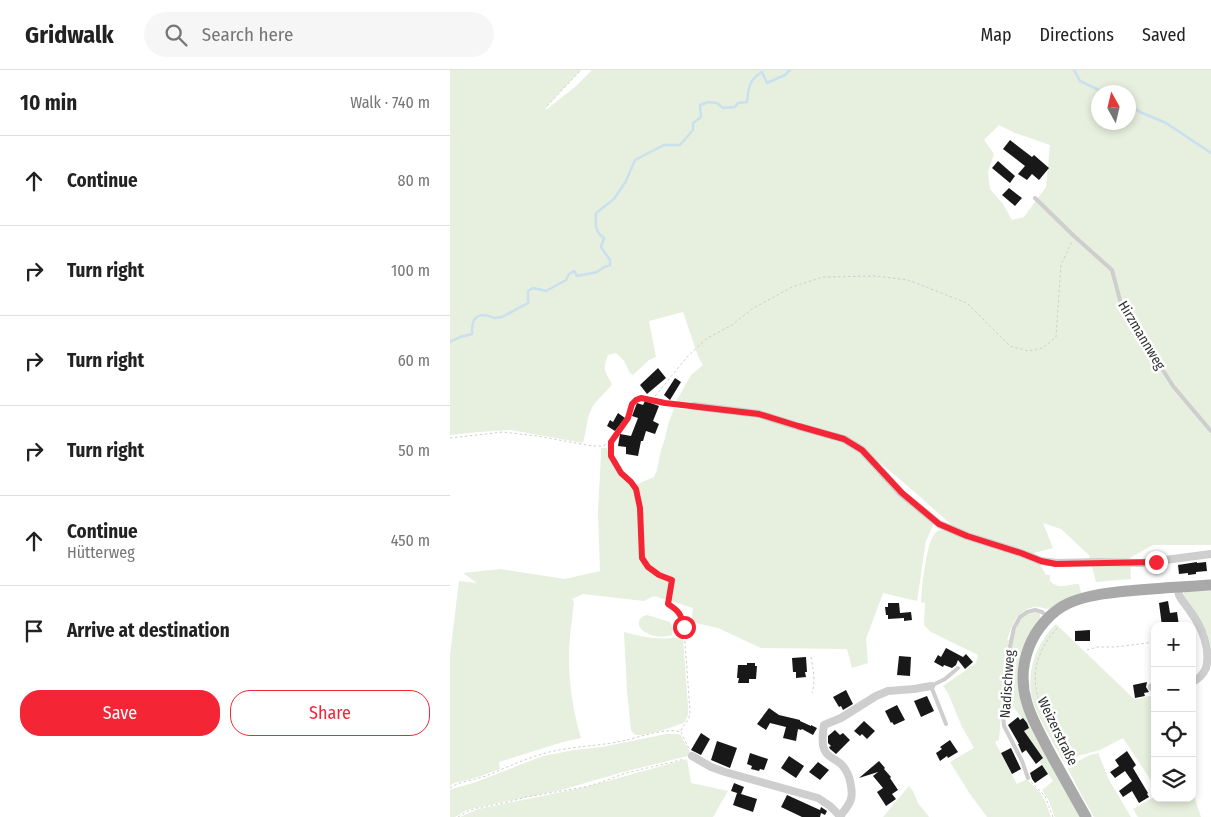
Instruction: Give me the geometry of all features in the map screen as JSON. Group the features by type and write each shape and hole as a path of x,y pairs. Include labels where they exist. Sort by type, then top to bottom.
{"main road":[{"name":"Weizerstraße","path":"1086,817 1042,737 1027,704 1024,692 1023,671 1026,656 1035,634 1047,617 1062,607 1083,598 1100,594 1211,586"}],"street":[{"path":"694,406 759,414 844,439 862,450 902,493 939,524 967,536 1041,561 1056,564 1097,562 1142,563 1211,554"},
{"path":"1178,587 1179,596 1204,633 1209,646 1210,656 1207,666 1196,680"},
{"path":"692,756 711,767 725,772 818,798 841,817 850,804 852,790 845,768 827,755 825,751 823,744 824,725 842,718 876,696 888,691 931,686"}],"lane":[{"name":"Hirzmannweg","path":"1035,198 1112,270 1121,304 1173,386 1211,432"},
{"name":"Nadischweg","path":"1028,778 1022,761 1004,726 1003,712 1008,651 1014,628 1020,617 1034,610 1040,610 1047,617"},
{"path":"946,724 931,686 945,679 958,668"}],"path":[{"path":"547,106 581,70"},
{"path":"652,400 687,357 706,339 732,325 752,309 792,287 823,278 876,276 908,280 967,303 1010,346 1028,351 1043,348 1056,337 1061,265 1074,236"},
{"path":"450,438 503,432 592,446 603,446 611,442 628,418 632,404 636,400 641,398 694,406"},
{"path":"458,817 477,808 585,787 626,773 692,756 681,732 689,719 690,711 684,627 679,612 668,604 672,580 659,575 648,567 642,558 640,508 636,489 621,473 611,456 611,442"},
{"path":"1057,628 1041,650 1036,664 1035,681 1044,711 1054,732 1069,750 1071,762"},
{"path":"1087,650 1097,646 1115,647 1151,642"},
{"path":"811,657 814,678 812,693"},
{"path":"450,788 547,752 607,744 666,731 681,732"},
{"path":"1028,778 1045,796 1053,817"}],"green space":[{"path":"450,70 581,70 547,106 546,110 576,86 592,70 1211,70 1211,545 1153,545 1130,558 1131,579 1096,582 1089,555 1061,529 1043,523 1053,548 1034,553 1046,575 1050,575 1050,581 1053,584 1060,586 1079,584 1081,593 1059,602 1049,609 1037,607 1025,610 1020,613 1014,623 1007,640 1009,640 999,740 995,742 1017,784 1027,779 1043,797 1051,817 987,817 950,762 974,748 943,686 976,663 978,655 931,632 924,625 925,603 921,602 925,565 933,537 940,530 955,528 887,469 844,437 710,407 676,402 691,375 703,365 698,356 683,312 649,321 656,357 649,360 633,375 616,353 608,355 605,370 612,384 595,403 591,411 583,443 511,430 450,435","holes":["999,125 1015,133 1050,145 1046,187 1024,217 1012,220 1003,204 990,189 988,172 994,154 984,140"]},
{"path":"674,408 749,415 848,443 861,451 889,486 934,523 926,541 917,601 883,593 866,639 868,663 852,668 847,649 761,648 718,628 691,622 693,608 654,596 644,601 583,594 572,599 574,602 569,657 572,698 581,738 499,762 500,769 454,783 450,786 450,655 459,581 477,583 463,573 500,569 565,579 600,571 598,512 601,448 607,448 619,474 632,484 638,500 642,528 641,517 639,494 635,485 654,477","holes":["642,540 644,559 648,566 653,571 672,580 672,583 652,572 643,561 641,555"]},
{"path":"1211,591 1211,646 1207,633 1183,595 1184,592"},
{"path":"1035,612 1040,614 1040,619 1019,672 1081,817 1055,817 1048,799 1042,790 1053,781 1039,761 1043,758 1024,731 1029,727 1014,708 1008,695 1008,668 1015,634 1022,617"},
{"path":"647,615 670,622 673,629 672,635 655,636 642,630 639,622 641,618"},
{"path":"1056,624 1135,700 1151,696 1151,780 1123,738 1100,750 1081,755 1066,762 1063,761 1038,714 1032,698 1032,667 1038,648"},
{"path":"624,632 654,638 683,637 688,706 688,715 685,722 647,734 636,735 632,732 627,691"},
{"path":"666,734 680,734 690,752 688,756 561,790 467,810 455,817 450,817 450,790 452,789 476,782 543,756 602,747"},
{"path":"1099,753 1109,780 1131,817 1094,817 1068,769 1068,766 1090,755"},
{"path":"687,759 691,783 728,791 713,817 460,817 478,809 586,787"},
{"path":"909,786 918,803 929,817 883,817"},
{"path":"1151,799 1151,802 1196,802 1201,817 1138,817 1133,809"}],"building":[{"path":"1010,140 1032,157 1034,155 1049,168 1039,180 1032,174 1027,180 1018,174 1025,166 1003,149"},
{"path":"998,161 1015,176 1010,183 992,168"},
{"path":"1009,188 1022,198 1015,206 1002,195"},
{"path":"658,368 666,378 647,394 640,385"},
{"path":"675,378 681,382 670,400 664,395"},
{"path":"645,401 659,406 653,421 659,424 655,434 646,431 643,441 641,441 638,456 626,454 626,447 618,446 620,434 631,436 638,418 632,416 637,403 643,405"},
{"path":"618,413 625,418 615,431 607,426 610,420 613,422"},
{"path":"1206,562 1207,571 1188,575 1188,573 1179,574 1178,565"},
{"path":"1168,601 1170,613 1177,612 1178,622 1161,622 1159,603"},
{"path":"888,603 899,603 900,613 911,612 912,620 904,621 904,618 888,619 885,607 888,607"},
{"path":"1090,630 1090,641 1075,641 1075,631"},
{"path":"946,648 963,657 966,654 973,662 965,669 958,660 952,668 944,665 943,667 934,662 938,655 941,657"},
{"path":"899,656 911,657 910,676 897,675"},
{"path":"806,657 806,677 796,678 796,672 793,672 792,658"},
{"path":"747,663 755,663 755,666 757,666 756,679 749,679 749,683 738,683 738,665 747,665"},
{"path":"1147,682 1146,687 1149,692 1144,693 1145,696 1135,698 1133,685"},
{"path":"846,690 853,704 843,710 833,697"},
{"path":"927,696 934,711 921,717 914,701"},
{"path":"897,705 905,720 894,725 885,711"},
{"path":"769,708 779,715 800,720 817,728 813,735 798,729 796,741 783,738 786,727 770,723 766,730 757,724"},
{"path":"1018,717 1020,720 1023,718 1027,723 1029,728 1024,731 1043,758 1036,764 1026,750 1022,753 1008,725"},
{"path":"864,721 875,731 867,739 862,734 860,736 854,731"},
{"path":"835,730 840,735 843,733 850,740 836,754 830,749 829,747 831,746 828,743 828,736"},
{"path":"701,733 710,739 701,755 691,750"},
{"path":"950,740 958,752 940,761 936,753 942,749 940,747"},
{"path":"717,741 737,748 730,768 711,760"},
{"path":"1011,748 1021,769 1012,774 1001,753"},
{"path":"1127,751 1136,765 1133,768 1149,797 1139,803 1132,791 1123,797 1119,791 1132,781 1125,771 1115,778 1110,772 1119,766 1115,760"},
{"path":"750,753 768,759 764,770 751,769 752,766 747,764"},
{"path":"789,756 804,766 796,778 781,768"},
{"path":"879,761 898,790 892,794 896,799 886,806 877,792 883,788 873,776 878,772 859,778"},
{"path":"818,762 829,770 820,780 809,772"},
{"path":"1042,765 1048,774 1035,783 1030,773"},
{"path":"734,783 744,787 741,794 757,799 753,812 733,805 737,793 731,791"},
{"path":"787,795 820,810 821,807 827,811 825,815 821,813 820,817 802,817 781,807"}],"waterway":[{"path":"450,342 472,334 473,322 478,316 502,317 528,303 528,291 533,288 546,291 566,280 569,274 574,271 577,276 597,272 610,265 610,260 601,247 604,238 597,230 596,213 614,199 626,181 635,160 664,145 680,145 693,130 693,123 701,117 700,105 708,102 717,103 723,108 735,107 738,103 747,102 749,88 757,75 762,72 767,83 785,75 790,70"},
{"path":"1074,70 1080,81 1091,86"},
{"path":"1136,109 1166,123 1211,153"}],"route":[{"path":"684,627 679,612 668,604 672,580 659,575 648,567 642,558 640,508 636,489 621,473 611,456 611,442 628,418 632,404 641,398 665,403 759,414 844,439 862,450 902,493 939,524 967,536 1041,561 1056,564 1156,562"}]}
